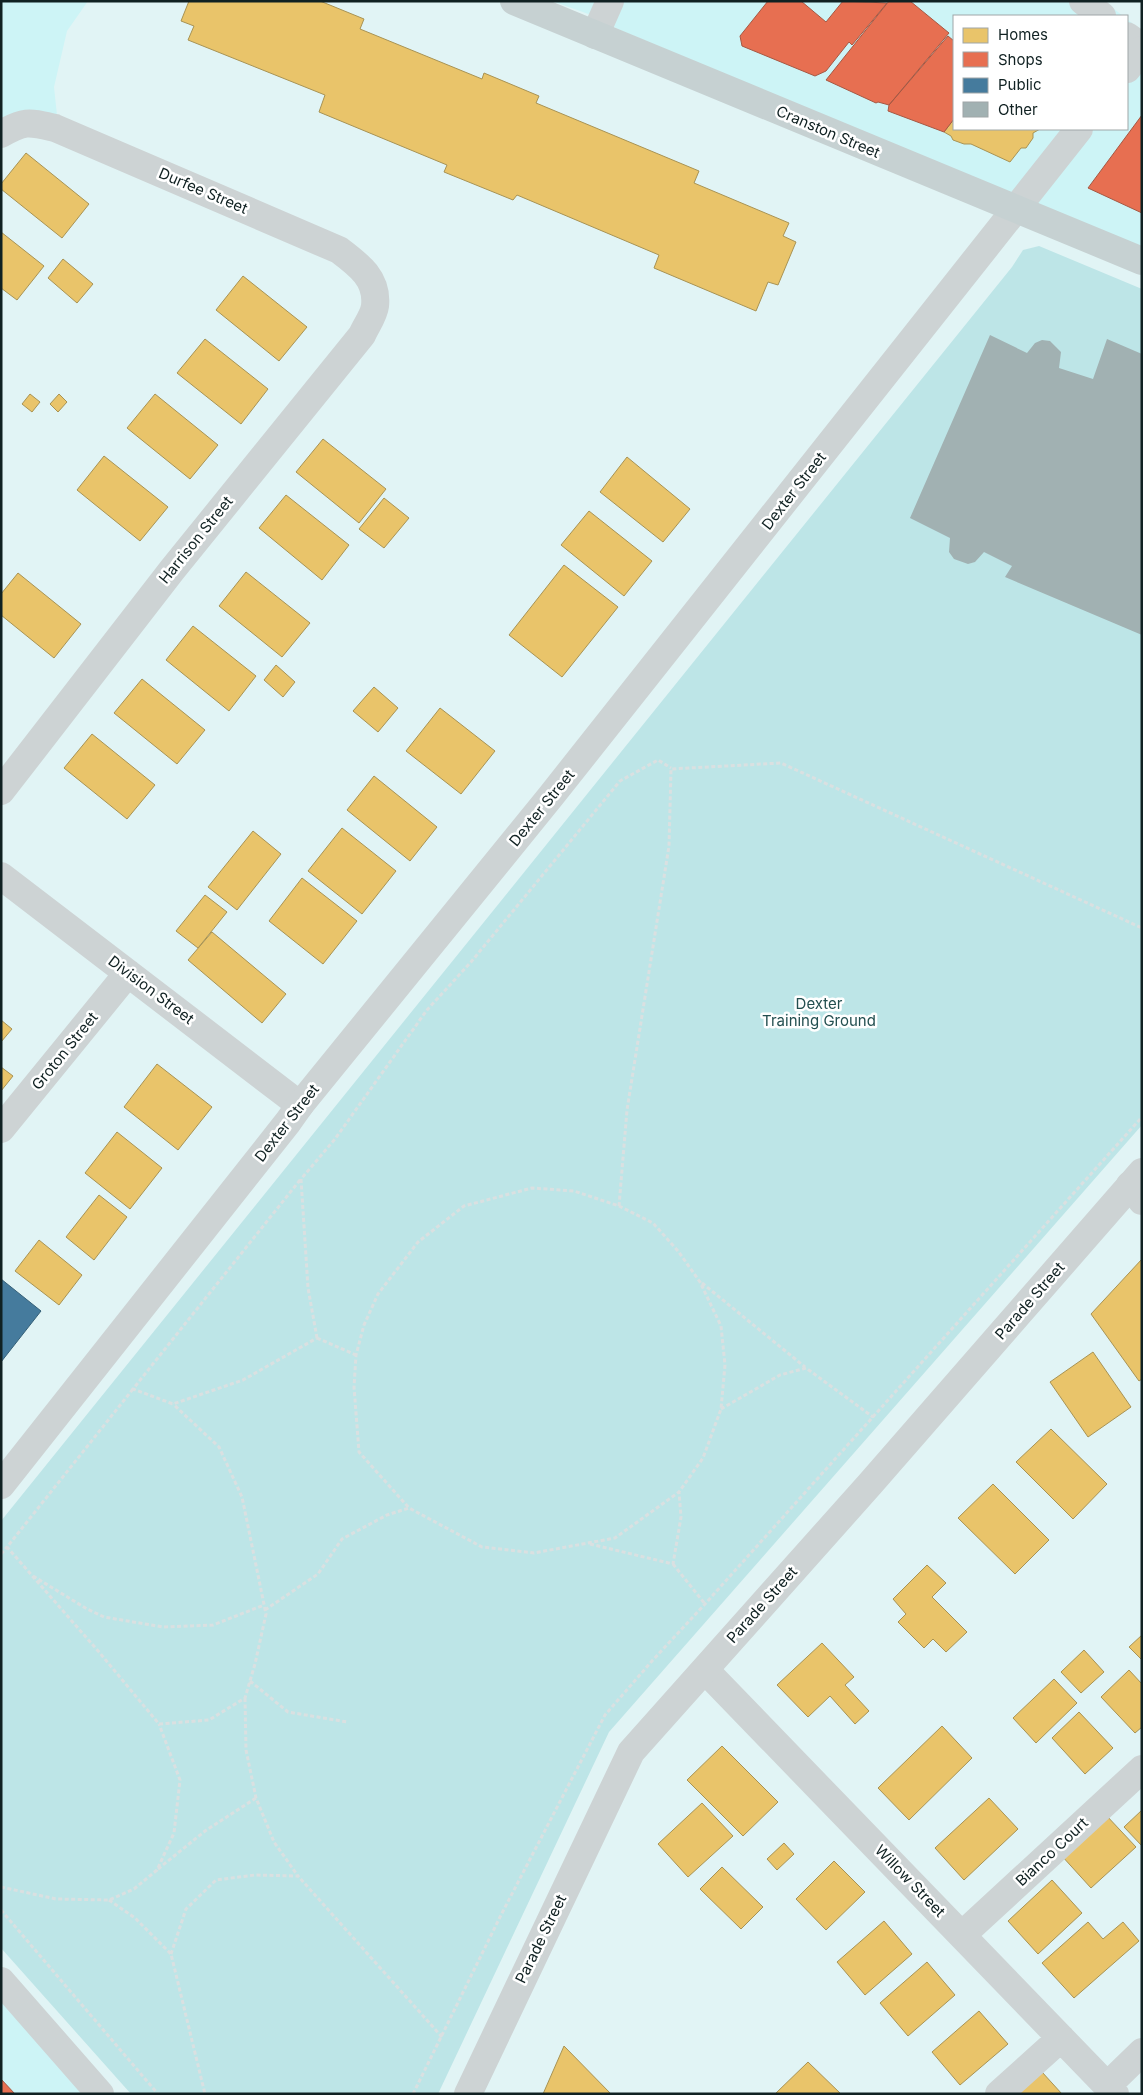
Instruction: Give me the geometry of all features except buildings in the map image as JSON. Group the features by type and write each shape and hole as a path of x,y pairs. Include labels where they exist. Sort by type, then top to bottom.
{"main road":[{"name":"Cranston Street","path":"514,1 1142,261"}],"street":[{"path":"595,35 610,1"},
{"path":"1083,1 1101,15"},
{"path":"1128,37 1142,49 1128,68"},
{"name":"Durfee Street","path":"10,129 36,124 56,128 300,232 339,250 361,266 374,285"},
{"name":"Dexter Street","path":"1,1485 300,1105 551,796 895,364 1078,130"},
{"name":"Harrison Street","path":"1,791 172,570 362,335 375,308 374,285"},
{"name":"Division Street","path":"1,876 300,1105"},
{"name":"Groton Street","path":"1,1129 128,973"},
{"name":"Parade Street","path":"468,2094 631,1752 1138,1186"},
{"name":"Willow Street","path":"705,1670 1111,2090"},
{"name":"Bianco Court","path":"962,1935 1142,1769"},
{"path":"1,1981 100,2094"},
{"path":"1000,2094 1061,2038"},
{"path":"1111,2090 1142,2052"}],"path":[{"path":"1,1554 335,1139 427,1010 471,962 620,781 658,760 671,769 782,763 1142,928"},
{"path":"619,1206 627,1110 669,846 671,769"},
{"path":"301,1179 308,1288 318,1338"},
{"path":"532,1188 574,1191 619,1206 653,1223 678,1251 700,1282 721,1326 726,1365 721,1409 703,1458 679,1492 615,1538 534,1553 482,1547 409,1508 359,1452 354,1386 356,1355 364,1325 378,1294 418,1242 464,1206 532,1188"},
{"path":"700,1282 806,1368 873,1417"},
{"path":"318,1338 356,1355"},
{"path":"173,1404 243,1380 318,1338"},
{"path":"721,1409 780,1375 806,1368"},
{"path":"133,1389 173,1404 219,1447 242,1497 266,1614 256,1664 245,1698 246,1750 256,1798 274,1842 298,1876 442,2037"},
{"path":"674,1564 681,1517 679,1492"},
{"path":"265,1610 318,1574 342,1539 387,1515 409,1508"},
{"path":"588,1543 674,1564 705,1604"},
{"path":"6,1548 159,1724 180,1780 174,1833 157,1870"},
{"path":"29,1573 87,1609 104,1617 163,1627 213,1625 264,1604"},
{"path":"250,1681 288,1712 347,1722"},
{"path":"159,1724 210,1720 245,1698"},
{"path":"1,1887 56,1899 109,1900 134,1889 205,1831 256,1798"},
{"path":"205,2094 171,1954 186,1909 216,1880 255,1875 298,1876"},
{"path":"109,1900 134,1918 171,1954"},
{"path":"1,1910 158,2094"}],"shaded area":[{"path":"1,1 88,1 67,31 54,87 57,115 1,134"},
{"path":"552,1 1104,1 1122,15 953,15 953,130 1128,130 1128,20 1142,31 1142,249 620,30 594,16"},
{"path":"1,1972 108,2094 1,2094"}],"green space":[{"name":"Dexter Training Ground","path":"1039,246 1142,289 1142,1125 609,1732 438,2094 131,2094 1,1948 1,1521 1012,267 1023,250"}]}
